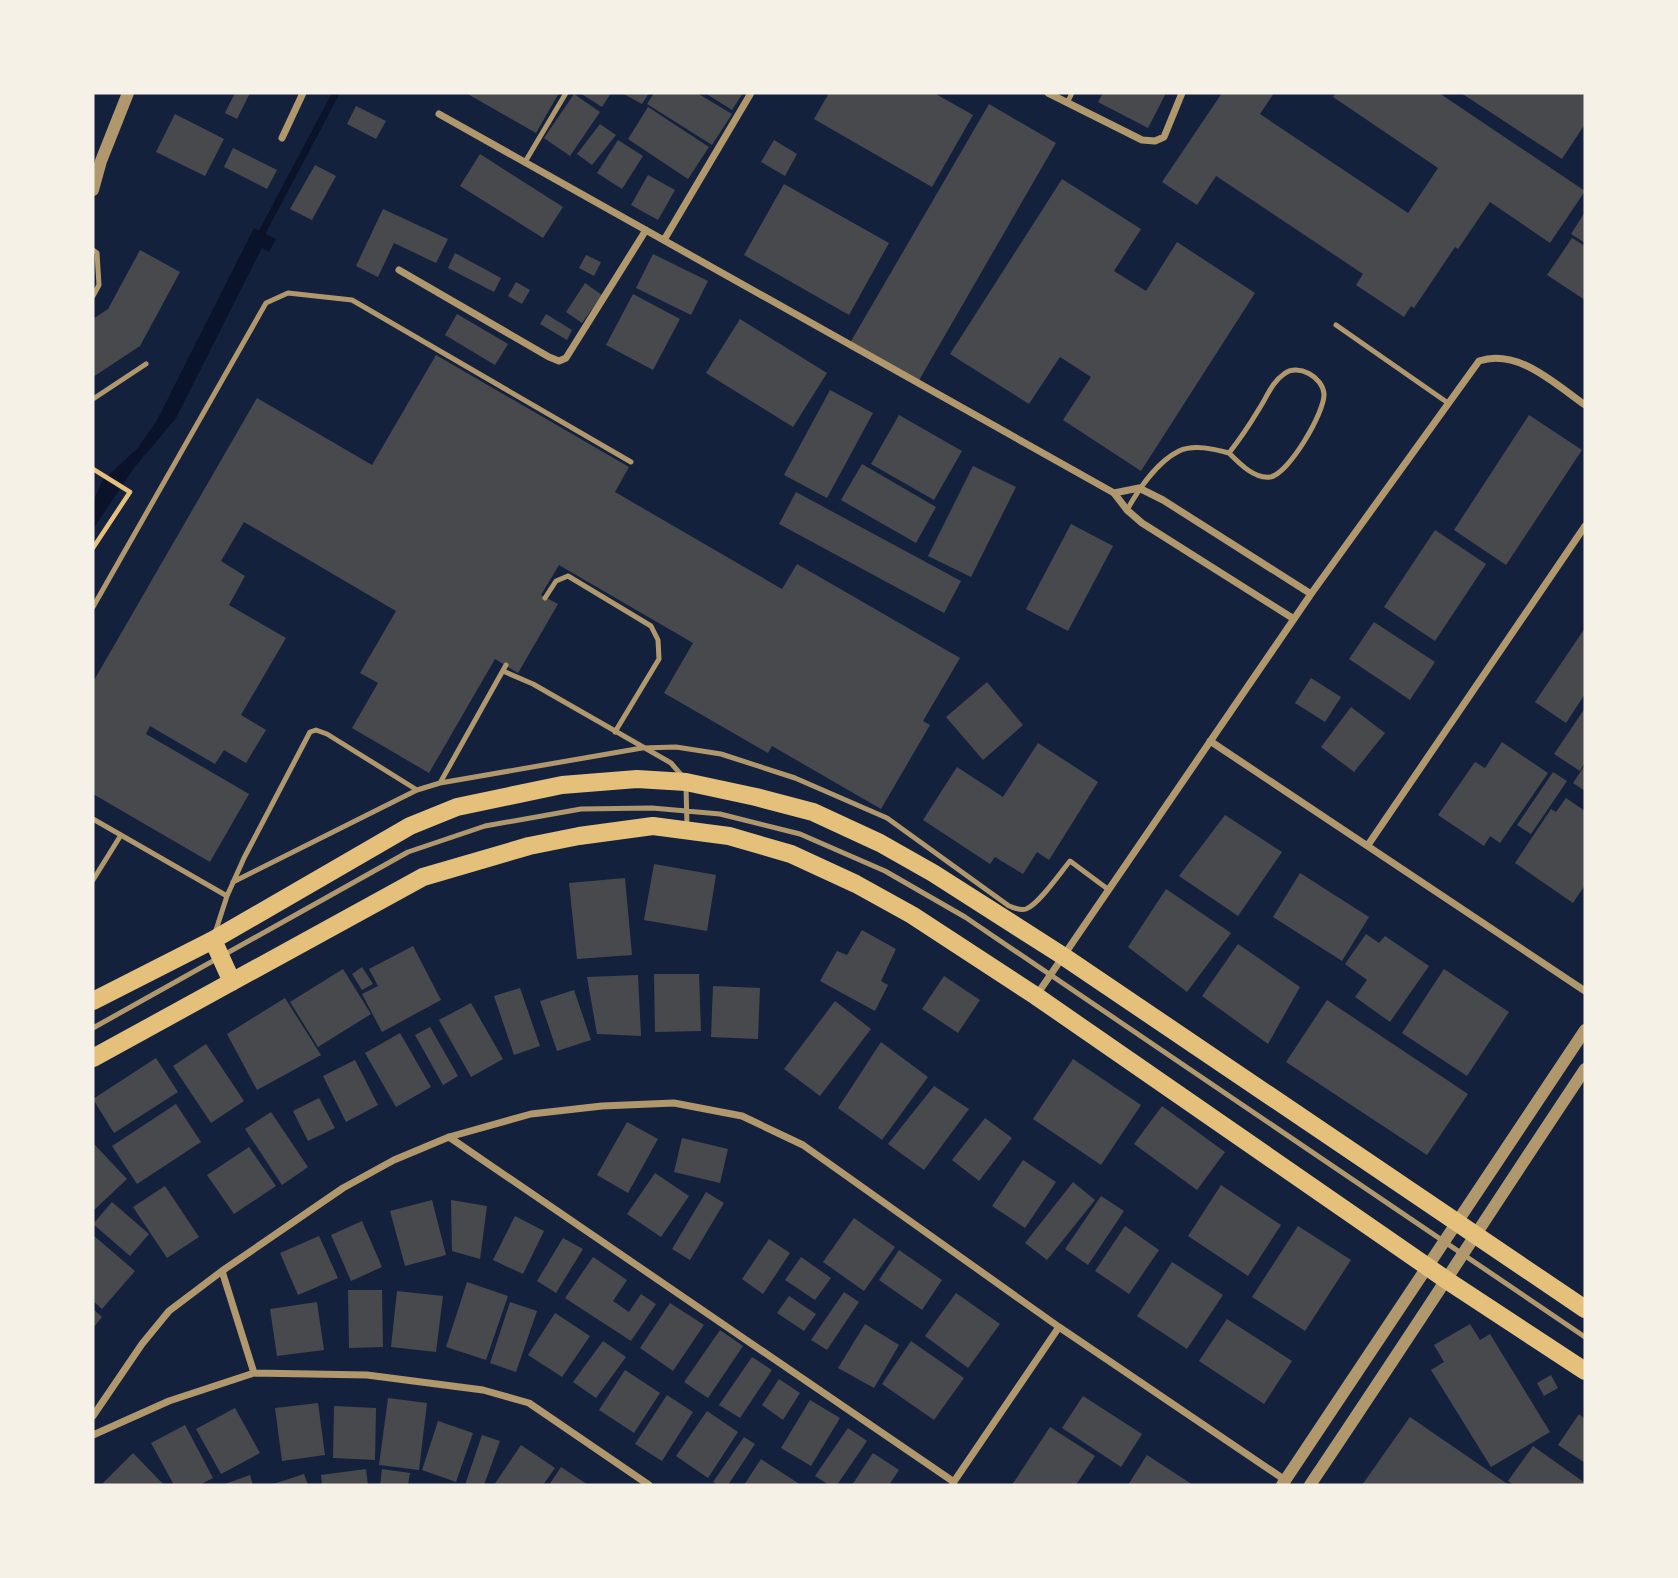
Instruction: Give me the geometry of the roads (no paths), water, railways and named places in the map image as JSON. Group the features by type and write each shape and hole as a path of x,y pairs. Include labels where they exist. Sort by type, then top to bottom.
{"main road":[{"path":"93,1001 213,940 410,826 457,807 562,785 681,775 813,812 933,873 1063,956 1585,1309"},
{"path":"93,1058 423,877 529,846 579,836 653,827 729,836 791,854 856,884 912,915 1036,996 1448,1281 1585,1371"},
{"path":"213,940 232,982"}],"street":[{"path":"93,190 101,161 128,93"},
{"path":"282,138 303,93"},
{"path":"664,240 751,93"},
{"path":"1048,93 1142,140 1155,141 1164,136 1182,93"},
{"path":"439,114 1114,493 1142,523 1294,619"},
{"path":"399,270 559,361 566,358 646,230"},
{"path":"1036,996 1311,594 1479,361 1490,357 1508,358 1524,365 1585,405"},
{"path":"1114,493 1139,488 1163,500 1311,594"},
{"path":"1368,845 1585,526"},
{"path":"1210,741 1585,991"},
{"path":"93,1416 142,1344 169,1311 343,1188 394,1160 449,1137 531,1114 602,1105 674,1103 742,1116 803,1145 1283,1483 1585,1030"},
{"path":"1310,1485 1448,1281 1475,1235 1585,1069"},
{"path":"449,1137 953,1483 1059,1327"},
{"path":"222,1271 254,1374"},
{"path":"93,1435 169,1401 254,1374 367,1375 483,1390 528,1403 649,1485"}],"lane":[{"path":"525,162 566,93"},
{"path":"1068,101 1072,93"},
{"path":"93,250 97,253 99,285 93,296"},
{"path":"93,607 266,303 288,293 352,300 631,462"},
{"path":"1336,325 1448,403"},
{"path":"93,399 146,365"},
{"path":"1127,510 1139,488 1179,451 1199,448 1229,453 1256,474 1270,477 1280,472 1298,450 1317,416 1324,400 1321,384 1309,374 1293,370 1286,372 1274,383 1245,432 1229,453"},
{"path":"545,598 556,581 568,576 651,626 658,640 659,659 615,732"},
{"path":"440,783 505,668 642,748 681,775 687,829"},
{"path":"213,940 233,882 310,732 316,730 327,734 417,790"},
{"path":"233,882 417,790 440,783 642,748 676,747 721,754 818,788 887,818 1009,906 1019,910 1025,910 1037,901 1070,861 1109,890"},
{"path":"93,1028 408,852 485,826 581,809 652,808 720,814 800,834 885,871 965,918 1585,1337"},
{"path":"93,818 227,896"},
{"path":"93,880 121,835"}],"water":[{"path":"254,228 276,239 269,252 262,248 176,418 134,468 93,529 93,502 102,481 137,449 157,420"}],"waterway":[{"path":"258,240 336,93"}]}
